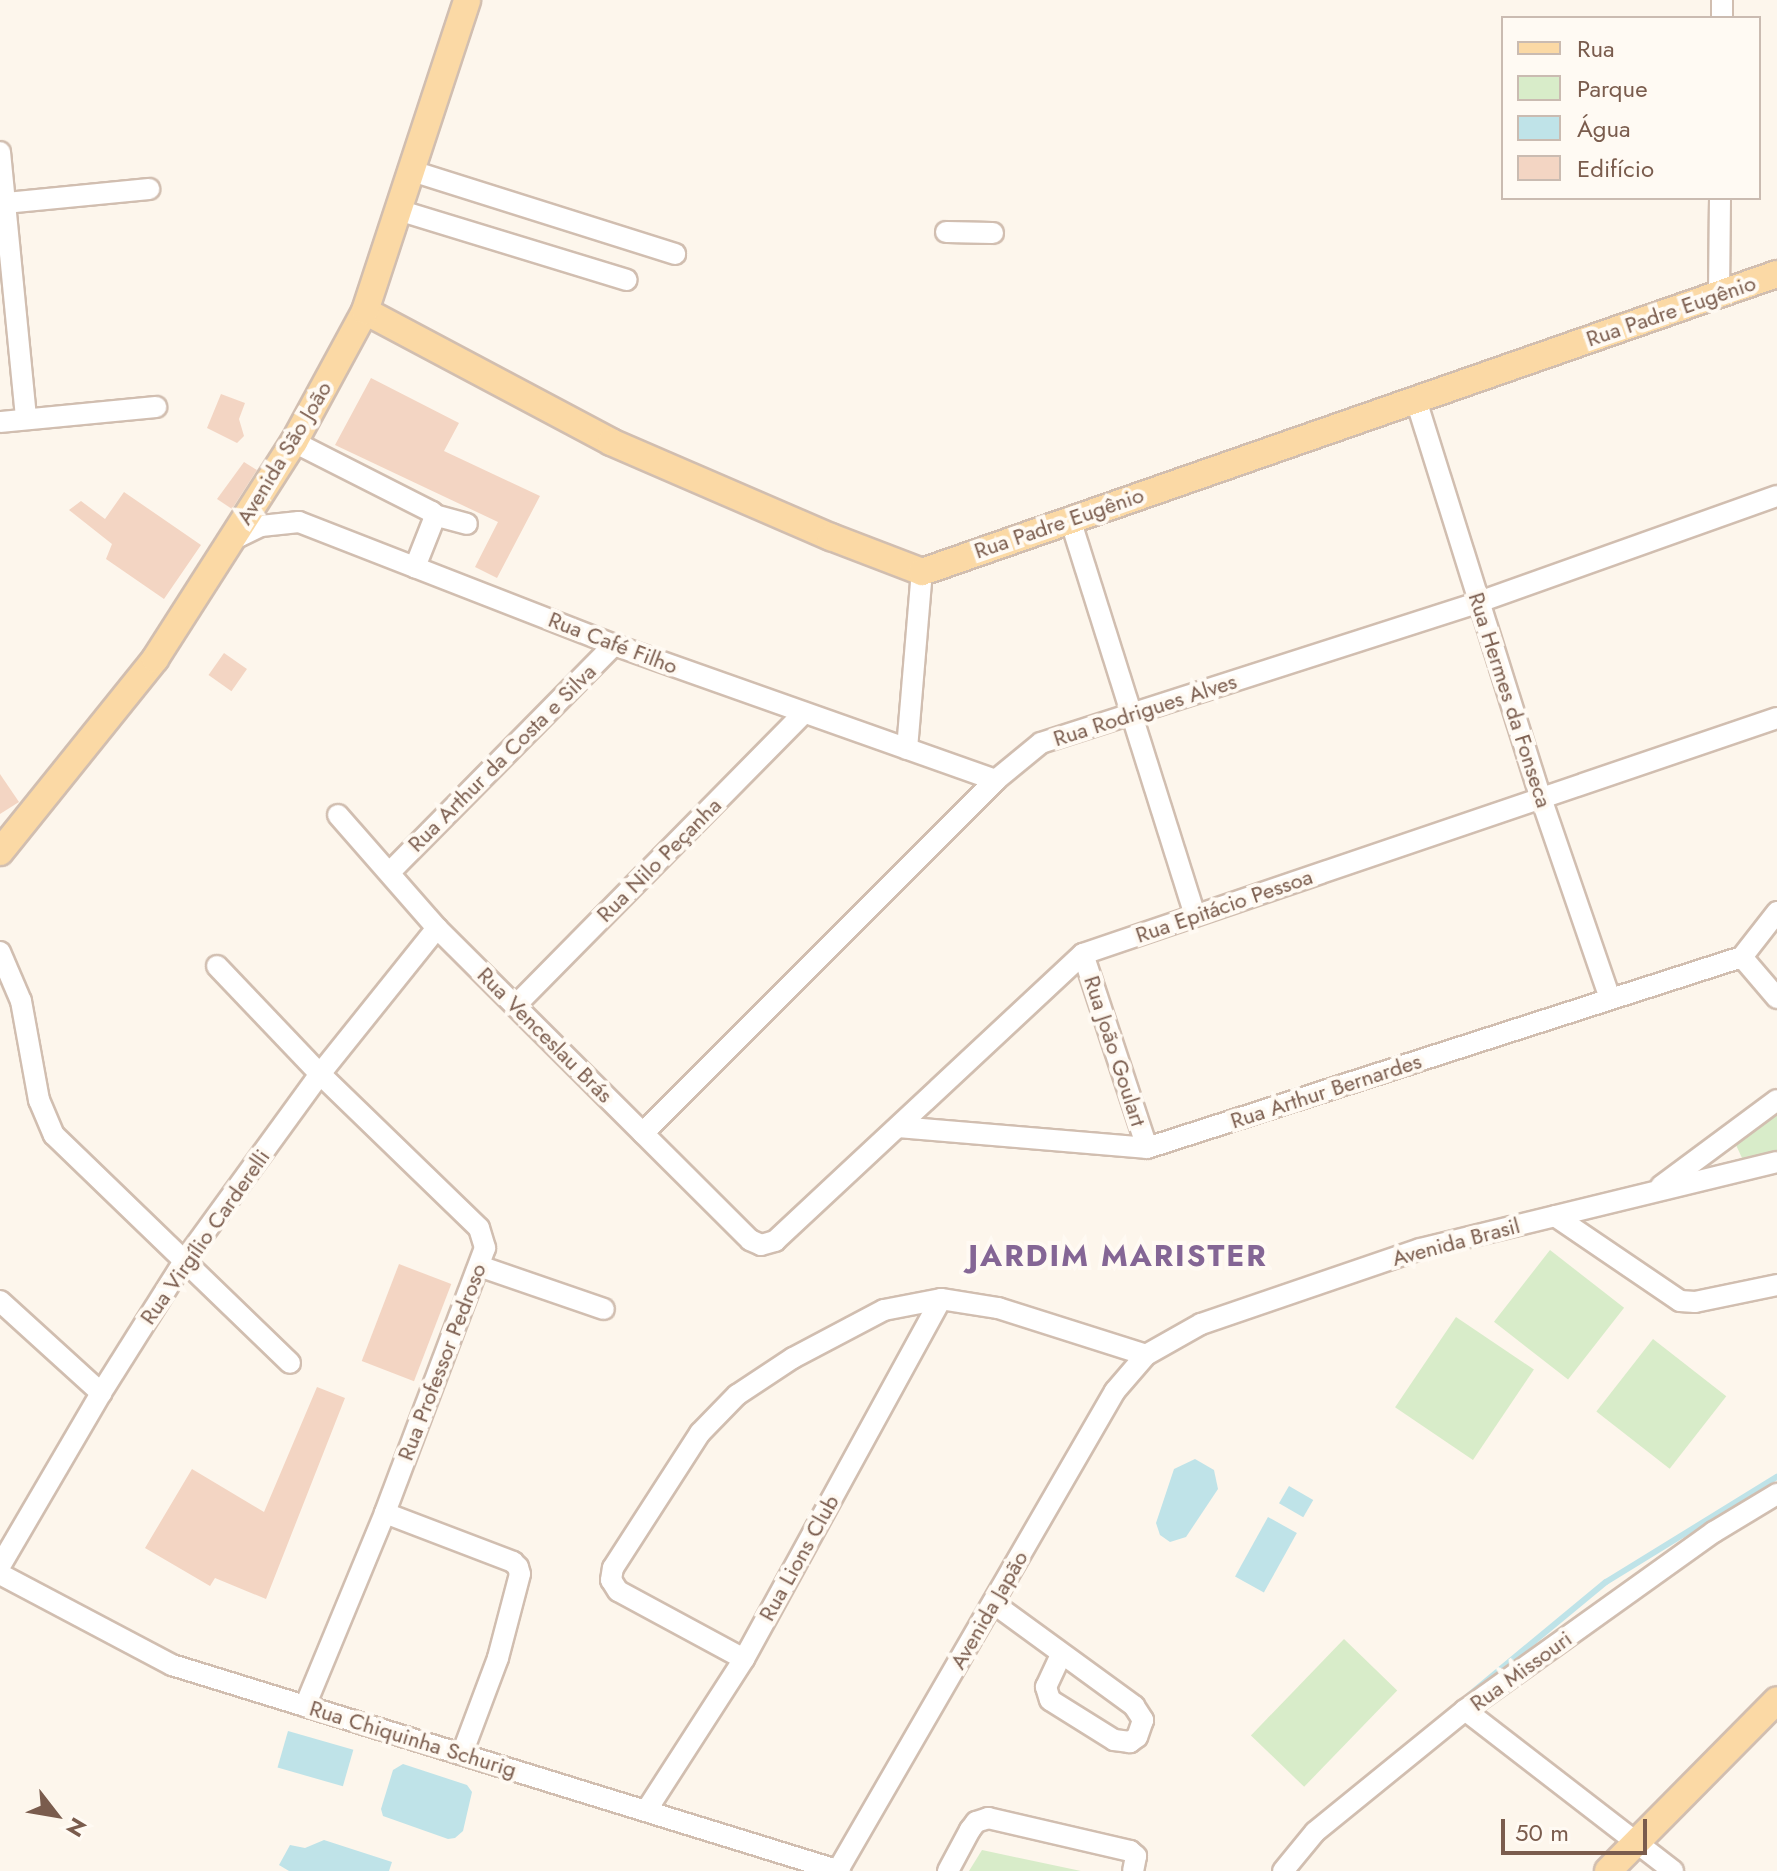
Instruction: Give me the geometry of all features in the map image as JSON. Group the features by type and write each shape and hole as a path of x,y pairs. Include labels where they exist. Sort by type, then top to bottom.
{"main road":[{"name":"Avenida São João","path":"0,852 47,798 155,659 294,442 365,311 467,0"},
{"name":"Rua Padre Eugênio","path":"922,572 1777,274"},
{"path":"365,311 611,442 831,537 922,572"},
{"path":"0,831 47,798"},
{"path":"1608,1871 1776,1702"}],"street":[{"path":"0,152 26,419"},
{"path":"412,171 675,254"},
{"path":"6,203 149,189"},
{"path":"1719,294 1720,200"},
{"path":"398,210 627,280"},
{"path":"946,232 993,233"},
{"name":"Rua Hermes da Fonseca","path":"1416,400 1541,798 1610,998"},
{"path":"0,422 156,407"},
{"path":"294,442 434,515 467,524"},
{"name":"Rua Rodrigues Alves","path":"643,1133 996,780 1041,743 1134,716 1479,602 1777,496"},
{"path":"415,567 434,515"},
{"path":"1070,519 1195,916"},
{"name":"Rua Café Filho","path":"232,540 261,526 299,522 614,645 996,780"},
{"path":"907,749 922,572"},
{"name":"Rua Arthur da Costa e Silva","path":"390,872 614,645"},
{"name":"Rua Nilo Peçanha","path":"516,1005 803,714"},
{"name":"Rua Epitácio Pessoa","path":"761,1245 775,1241 1083,954 1777,718"},
{"name":"Rua Venceslau Brás","path":"338,815 437,928 750,1240 761,1245"},
{"path":"1777,912 1742,957 1777,998"},
{"name":"Rua Virgílio Carderelli","path":"0,1566 101,1393 184,1261 320,1074 437,928"},
{"path":"0,952 21,1001 39,1100 54,1135 290,1363"},
{"name":"Rua João Goulart","path":"1083,954 1147,1148"},
{"name":"Rua Arthur Bernardes","path":"899,1127 1147,1148 1742,957"},
{"name":"Rua Professor Pedroso","path":"217,966 320,1074 479,1228 485,1248 385,1513 305,1706"},
{"path":"1654,1192 1777,1100"},
{"name":"Avenida Brasil","path":"1146,1355 1172,1338 1230,1314 1420,1249 1777,1162"},
{"path":"1555,1216 1680,1301 1695,1302 1777,1285"},
{"path":"479,1266 604,1309"},
{"path":"744,1659 618,1591 611,1580 613,1568 700,1433 737,1395 793,1358 884,1310 941,1299 998,1308 1146,1355"},
{"name":"Rua Lions Club","path":"646,1811 744,1659 941,1299"},
{"path":"4,1313 101,1393"},
{"name":"Avenida Japão","path":"839,1871 1115,1391 1146,1355"},
{"name":"Rua Missouri","path":"1283,1871 1315,1832 1465,1710 1714,1532 1777,1494"},
{"path":"385,1513 513,1562 518,1567 498,1658 462,1754"},
{"name":"Rua Chiquinha Schurig","path":"0,1574 153,1657 839,1871"},
{"path":"993,1603 1134,1706 1143,1720 1137,1737 1130,1742 1114,1740 1050,1700 1046,1687 1061,1655"},
{"path":"1465,1710 1673,1871"},
{"path":"948,1871 976,1822 988,1818 1130,1851 1137,1863 1133,1871"}],"green space":[{"path":"1777,1115 1777,1150 1742,1158 1736,1145"},
{"path":"1550,1250 1624,1308 1568,1380 1494,1322"},
{"path":"1456,1317 1534,1370 1473,1460 1395,1407"},
{"path":"1653,1339 1726,1396 1670,1469 1596,1411"},
{"path":"1344,1639 1397,1690 1304,1787 1251,1735"},
{"path":"982,1850 1081,1871 969,1871"}],"water":[{"path":"1195,1459 1214,1470 1218,1489 1186,1537 1170,1542 1160,1535 1156,1523 1174,1469"},
{"path":"1289,1486 1313,1500 1303,1517 1279,1503"},
{"path":"1268,1517 1297,1533 1264,1592 1235,1576"},
{"path":"288,1731 353,1750 343,1786 278,1768"},
{"path":"403,1764 467,1785 472,1792 463,1831 455,1838 448,1839 383,1816 381,1809 393,1770"},
{"path":"324,1840 392,1862 389,1871 289,1871 279,1865 290,1845 305,1848"}],"building":[{"path":"371,378 459,423 444,451 540,496 497,578 475,567 498,522 335,445"},
{"path":"221,394 245,403 239,419 244,436 237,443 207,428"},
{"path":"244,462 257,470 232,509 217,499"},
{"path":"124,492 201,545 164,599 106,559 112,544 69,510 81,501 105,519"},
{"path":"224,653 247,669 231,691 209,675"},
{"path":"0,774 19,802 0,814"},
{"path":"399,1264 451,1284 414,1381 362,1361"},
{"path":"317,1387 345,1398 266,1599 215,1578 210,1586 145,1548 192,1469 264,1512"}],"waterway":[{"path":"1468,1696 1606,1582 1777,1477"}],"district":[{"name":"JARDIM MARISTER","path":"1118,1256"}]}
